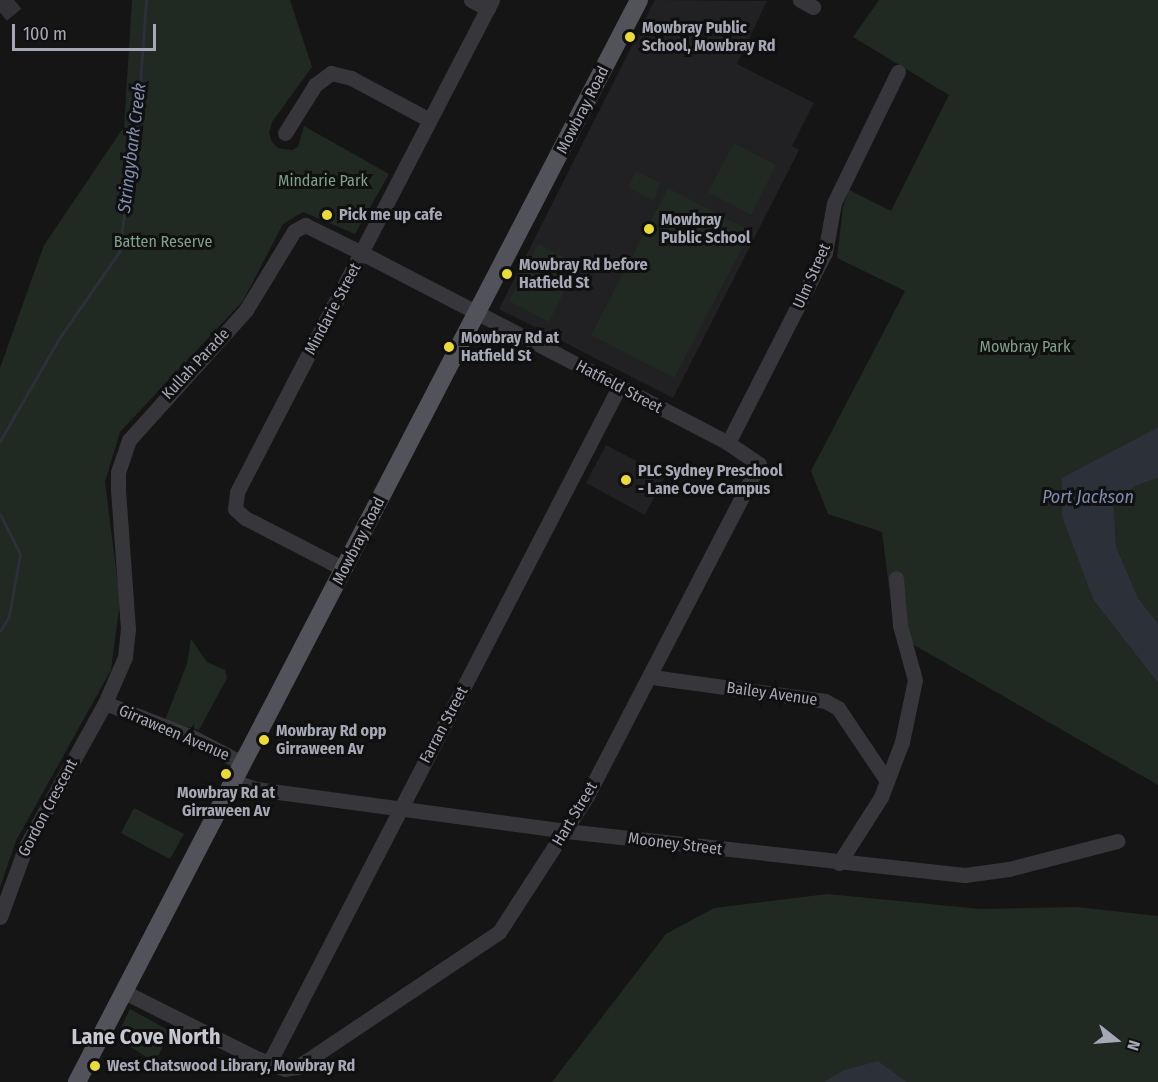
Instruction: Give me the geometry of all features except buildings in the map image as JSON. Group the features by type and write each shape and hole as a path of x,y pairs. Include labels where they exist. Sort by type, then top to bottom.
{"main road":[{"name":"Mowbray Road","path":"77,1082 639,0"}],"street":[{"path":"471,0 490,4"},
{"name":"Mindarie Street","path":"344,569 245,518 235,509 237,492 490,4"},
{"name":"Ulm Street","path":"728,443 825,253 834,203 898,72"},
{"path":"285,133 315,85 331,74 351,78 430,120"},
{"name":"Kullah Parade","path":"105,703 125,657 128,629 118,490 129,440 246,310 294,231 305,225 477,312"},
{"name":"Hatfield Street","path":"477,312 728,443 759,464"},
{"name":"Farran Street","path":"269,1063 619,387"},
{"name":"Hart Street","path":"287,1075 499,932 566,831 652,677 759,464"},
{"path":"839,863 887,781 902,742 915,680 900,625 896,578"},
{"name":"Bailey Avenue","path":"652,677 825,701 838,708 887,781"},
{"name":"Girraween Avenue","path":"105,703 190,736 242,763"},
{"name":"Gordon Crescent","path":"0,917 26,846 105,703"},
{"name":"Mooney Street","path":"233,781 256,789 566,831 839,863 965,875 1009,869 1117,841"},
{"path":"124,992 269,1063 287,1075"}],"shaded area":[{"name":"Mowbray Public School","path":"655,0 767,1 737,64 814,103 792,146 799,150 673,398 499,309"},
{"name":"PLC Sydney Preschool - Lane Cove Campus","path":"606,445 665,476 645,515 586,483"}],"green space":[{"name":"Batten Reserve","path":"132,0 290,0 312,67 272,122 269,133 272,142 278,148 292,150 298,147 304,126 389,174 355,234 303,212 283,224 243,301 120,432 105,482 120,601 111,670 16,841 0,887 0,368 44,245 124,127"},
{"name":"Mowbray Park","path":"879,0 1158,0 1158,427 1062,479 1094,601 1158,683 1158,785 895,634 882,532 828,514 811,471 905,291 837,258 843,207 849,190 891,211 949,95 853,37"},
{"path":"734,143 776,165 751,215 708,192"},
{"path":"636,171 660,183 654,201 628,187"},
{"path":"668,188 751,231 674,378 591,335"},
{"path":"538,244 578,264 549,322 509,301"},
{"path":"1158,478 1158,623 1138,598 1116,546 1114,500 1135,486"},
{"path":"191,639 207,662 225,670 227,678 199,730 165,720 187,664"},
{"path":"134,808 184,834 170,859 121,833"},
{"path":"828,894 980,909 1077,907 1158,916 1158,1082 552,1082 666,934 714,908"},
{"path":"130,1009 170,1031 155,1063 116,1037"}],"water":[{"name":"Port Jackson","path":"1158,427 1158,478 1135,486 1114,501 1116,546 1138,598 1158,623 1158,683 1094,601 1062,516 1062,478"},
{"path":"878,1061 907,1082 824,1082 844,1070"}],"waterway":[{"name":"Stringybark Creek","path":"0,441 58,340 119,252 138,110 146,0"},
{"name":"Stringybark Creek","path":"0,514 20,554 9,616 0,631"}],"tunnel":[{"path":"0,12 15,0"}],"place":[{"name":"Mowbray Public School, Mowbray Rd","path":"630,37"},
{"name":"Pick me up cafe","path":"327,215"},
{"name":"Mowbray Public School","path":"649,229"},
{"name":"Mowbray Rd before Hatfield St","path":"507,274"},
{"name":"Mowbray Rd at Hatfield St","path":"449,347"},
{"name":"PLC Sydney Preschool - Lane Cove Campus","path":"626,480"},
{"name":"Mowbray Rd opp Girraween Av","path":"264,740"},
{"name":"Mowbray Rd at Girraween Av","path":"226,774"},
{"name":"West Chatswood Library, Mowbray Rd","path":"95,1066"}],"district":[{"name":"Lane Cove North","path":"146,1037"}],"park label":[{"name":"Mindarie Park","path":"323,181"}]}
